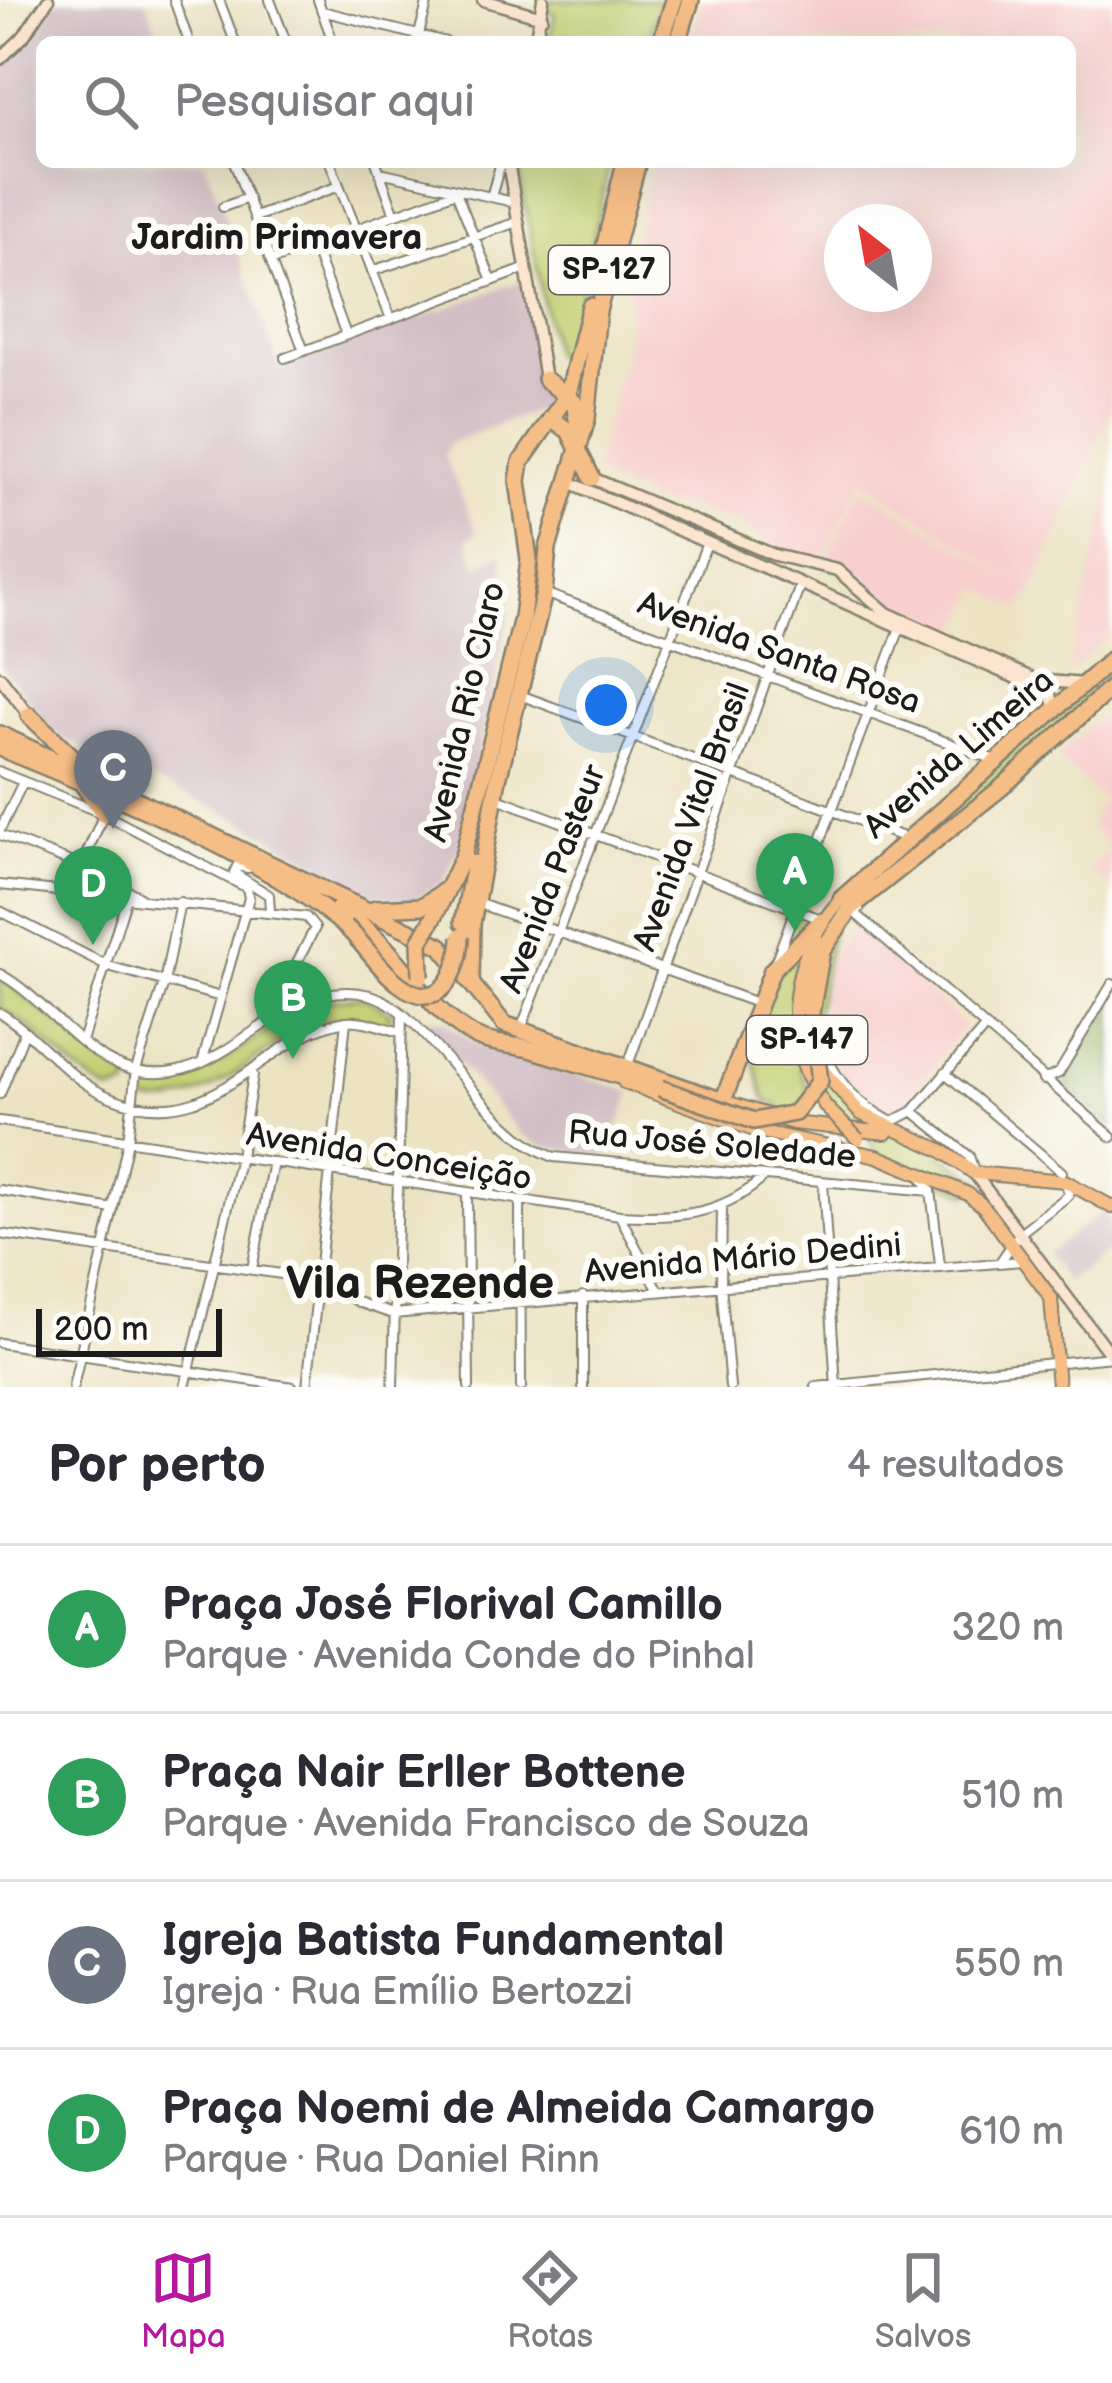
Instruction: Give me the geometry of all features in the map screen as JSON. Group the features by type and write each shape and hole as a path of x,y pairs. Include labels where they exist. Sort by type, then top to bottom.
{"highway":[{"path":"664,36 674,0"},
{"path":"680,36 691,0"},
{"name":"SP-127","path":"571,385 624,168"},
{"name":"SP-127","path":"587,419 598,311 636,168"},
{"path":"580,452 571,385 545,379 552,417 569,431 592,478"},
{"name":"Avenida Rio Claro","path":"464,1021 421,976 420,942 454,884 522,618 529,559 520,502 521,462 571,385"},
{"path":"587,419 592,478"},
{"name":"Avenida Rio Claro","path":"471,986 469,948 499,779 544,593 550,539 587,419"},
{"path":"526,533 533,540 550,539"},
{"name":"Avenida Limeira","path":"623,1072 754,1121 795,1113 820,1081 812,981 849,907 906,838 1112,658"},
{"path":"1063,703 1112,683"},
{"name":"Avenida Limeira","path":"849,907 1001,788 1112,683"},
{"path":"25,745 33,728 29,716"},
{"path":"29,716 77,762 152,803"},
{"path":"0,734 152,803 441,946 504,1024 623,1072"},
{"path":"1001,788 992,785 988,772 1018,743"},
{"path":"0,746 25,745"},
{"path":"0,746 81,783 261,880 281,882 365,927 438,1007 471,1034 722,1100 772,970 821,921"},
{"path":"281,882 345,926 394,980 415,993 440,990 456,976 471,875 499,779"},
{"path":"81,783 104,814"},
{"path":"937,839 958,815 952,805 942,808"},
{"path":"355,904 402,911 422,906 454,884"},
{"path":"464,1021 479,1016 481,1001"},
{"path":"464,1021 524,1048"}],"main road":[{"path":"483,0 542,17"},
{"path":"537,36 543,0"},
{"path":"1,57 43,3"},
{"path":"506,168 529,268 545,379"},
{"path":"592,478 774,556 826,566 887,614 1063,703"},
{"path":"569,482 900,628 1050,685 1084,684"},
{"path":"701,541 699,531 723,533"},
{"path":"827,596 843,591 842,575"},
{"path":"855,608 850,600 856,592 874,602"},
{"path":"0,677 29,716"},
{"name":"Avenida Limeira","path":"849,907 821,921 797,982 795,1027 808,1081 826,1107 877,1156"},
{"name":"Avenida Limeira","path":"849,907 815,952 804,986 803,1027 815,1059 844,1099 879,1125 911,1136"},
{"path":"623,1072 642,1092 757,1131 877,1156"},
{"path":"722,1100 793,1123 911,1136"},
{"name":"SP-147","path":"911,1136 974,1173 1058,1297"},
{"name":"SP-147","path":"877,1156 968,1194 1016,1239 1023,1261 1112,1357"},
{"path":"974,1173 1064,1177 1112,1207"},
{"path":"1058,1297 1058,1387"}],"street":[{"path":"174,0 188,36"},
{"path":"219,0 233,36"},
{"path":"270,0 284,36"},
{"path":"419,36 428,0"},
{"path":"319,3 412,36"},
{"path":"319,3 331,36"},
{"path":"236,168 304,351"},
{"path":"332,168 391,319"},
{"path":"378,168 395,215"},
{"path":"381,168 513,202"},
{"path":"491,197 503,168"},
{"path":"255,217 339,186"},
{"path":"271,261 459,191"},
{"path":"459,191 492,281"},
{"path":"223,207 248,198"},
{"path":"372,271 518,222"},
{"path":"313,245 346,335"},
{"path":"285,358 529,268"},
{"name":"Avenida Pasteur","path":"520,1030 669,639 701,541"},
{"name":"Avenida Vital Brasil","path":"623,1072 801,583"},
{"name":"Avenida Santa Rosa","path":"544,593 997,760"},
{"path":"772,970 900,628"},
{"path":"519,695 906,838"},
{"path":"0,772 104,814 207,865 249,893"},
{"path":"23,782 0,832 141,897"},
{"path":"497,798 595,838 793,906 821,921"},
{"path":"81,866 104,814"},
{"path":"207,865 234,870 239,866 261,880 270,910"},
{"path":"201,1064 249,893 261,880"},
{"path":"0,885 299,915 315,928 262,1026"},
{"path":"83,1038 126,899 120,885"},
{"path":"73,1387 128,1142 136,1070 164,983 180,902"},
{"path":"476,903 758,1004"},
{"path":"983,1030 913,1111 892,1122 868,1109 839,1080 822,1044 819,980 849,907 983,1030 1112,1137"},
{"path":"0,911 108,966 220,997"},
{"path":"0,974 120,1066 136,1070 172,1073 201,1064 298,1000 334,993 375,996 402,1014 393,1387"},
{"path":"1043,1080 1059,1073 1112,984"},
{"path":"0,1013 75,1077 134,1106 184,1104 253,1074 315,1029 346,1021 401,1032"},
{"name":"Rua José Soledade","path":"402,1014 536,1150 571,1161 931,1191"},
{"path":"307,1387 346,1021"},
{"path":"0,1094 25,1031"},
{"path":"946,1073 1043,1156 1064,1177 1070,1195 1016,1239 1000,1262"},
{"path":"185,1387 240,1157 253,1074"},
{"path":"913,1111 969,1156 974,1173"},
{"name":"Avenida Conceição","path":"0,1121 620,1215 683,1218 722,1205 763,1178"},
{"path":"1037,1176 1044,1170 1043,1156"},
{"path":"252,1269 273,1162"},
{"path":"916,1170 931,1191 940,1265"},
{"path":"823,1182 836,1386"},
{"path":"0,1190 113,1209"},
{"path":"467,1195 469,1387"},
{"path":"520,1202 520,1387"},
{"path":"722,1205 721,1284 730,1387"},
{"path":"620,1215 659,1291"},
{"path":"0,1249 2,1234"},
{"name":"Avenida Mário Dedini","path":"2,1234 317,1279 360,1303 393,1314 1023,1261"},
{"path":"583,1297 583,1387"},
{"path":"0,1343 292,1387"},
{"path":"816,1387 1112,1357"},
{"path":"949,1374 950,1387"}],"shaded area":[{"path":"52,0 146,0 159,36 36,36 36,168 207,168 280,368 524,280 547,406 450,443 444,455 477,532 467,539 478,567 502,553 510,610 459,847 443,882 412,901 372,895 237,818 55,735 0,663 0,72 40,30"},
{"path":"702,0 1112,0 1112,408 1032,591 1019,609 980,588 956,636 903,612 858,574 828,557 861,488 1025,586 861,479 823,557 774,546 740,525 693,508 662,504 599,476 594,469 628,347 627,273 652,168 1076,168 1076,36 692,36"},
{"path":"1112,483 1112,634 1067,675"},
{"path":"1112,709 1112,889 1090,870 1111,847 1092,828 1094,813 1104,801 1056,756"},
{"path":"853,922 965,1026 896,1116 868,1104 841,1075 824,1038 822,999 829,962"},
{"path":"439,1018 480,1046 632,1092 606,1157 542,1146 520,1133 422,1020"},
{"path":"1107,1208 1112,1248 1066,1282 1046,1254"}],"green space":[{"path":"550,0 662,0 649,36 550,36 555,14 547,10"},
{"path":"518,168 609,168 569,350 563,357 553,355"},
{"path":"1112,659 1112,687 833,925 809,1047 870,1120 841,1124 799,1049 814,932"},
{"path":"793,906 815,917 798,956 792,1005 796,1054 813,1096 782,1118 778,1105 766,1101 746,1038"},
{"path":"0,977 129,1079 129,1087 110,1092 95,1083 0,1008"},
{"path":"363,997 391,1013 387,1027 347,1018 314,1025 198,1094 143,1102 142,1078 174,1083 205,1072 312,1001"},
{"path":"1112,998 1112,1128 1065,1085"},
{"path":"865,1130 911,1136 980,1180 968,1194 877,1156"}],"place":[{"name":"Igreja Batista Fundamental","path":"113,829"},
{"name":"Praça José Florival Camillo","path":"795,932"},
{"name":"Praça Noemi de Almeida Camargo","path":"93,945"},
{"name":"Praça Nair Erller Bottene","path":"293,1059"}],"district":[{"name":"Jardim Primavera","path":"277,238"},
{"name":"Vila Rezende","path":"420,1284"}]}
